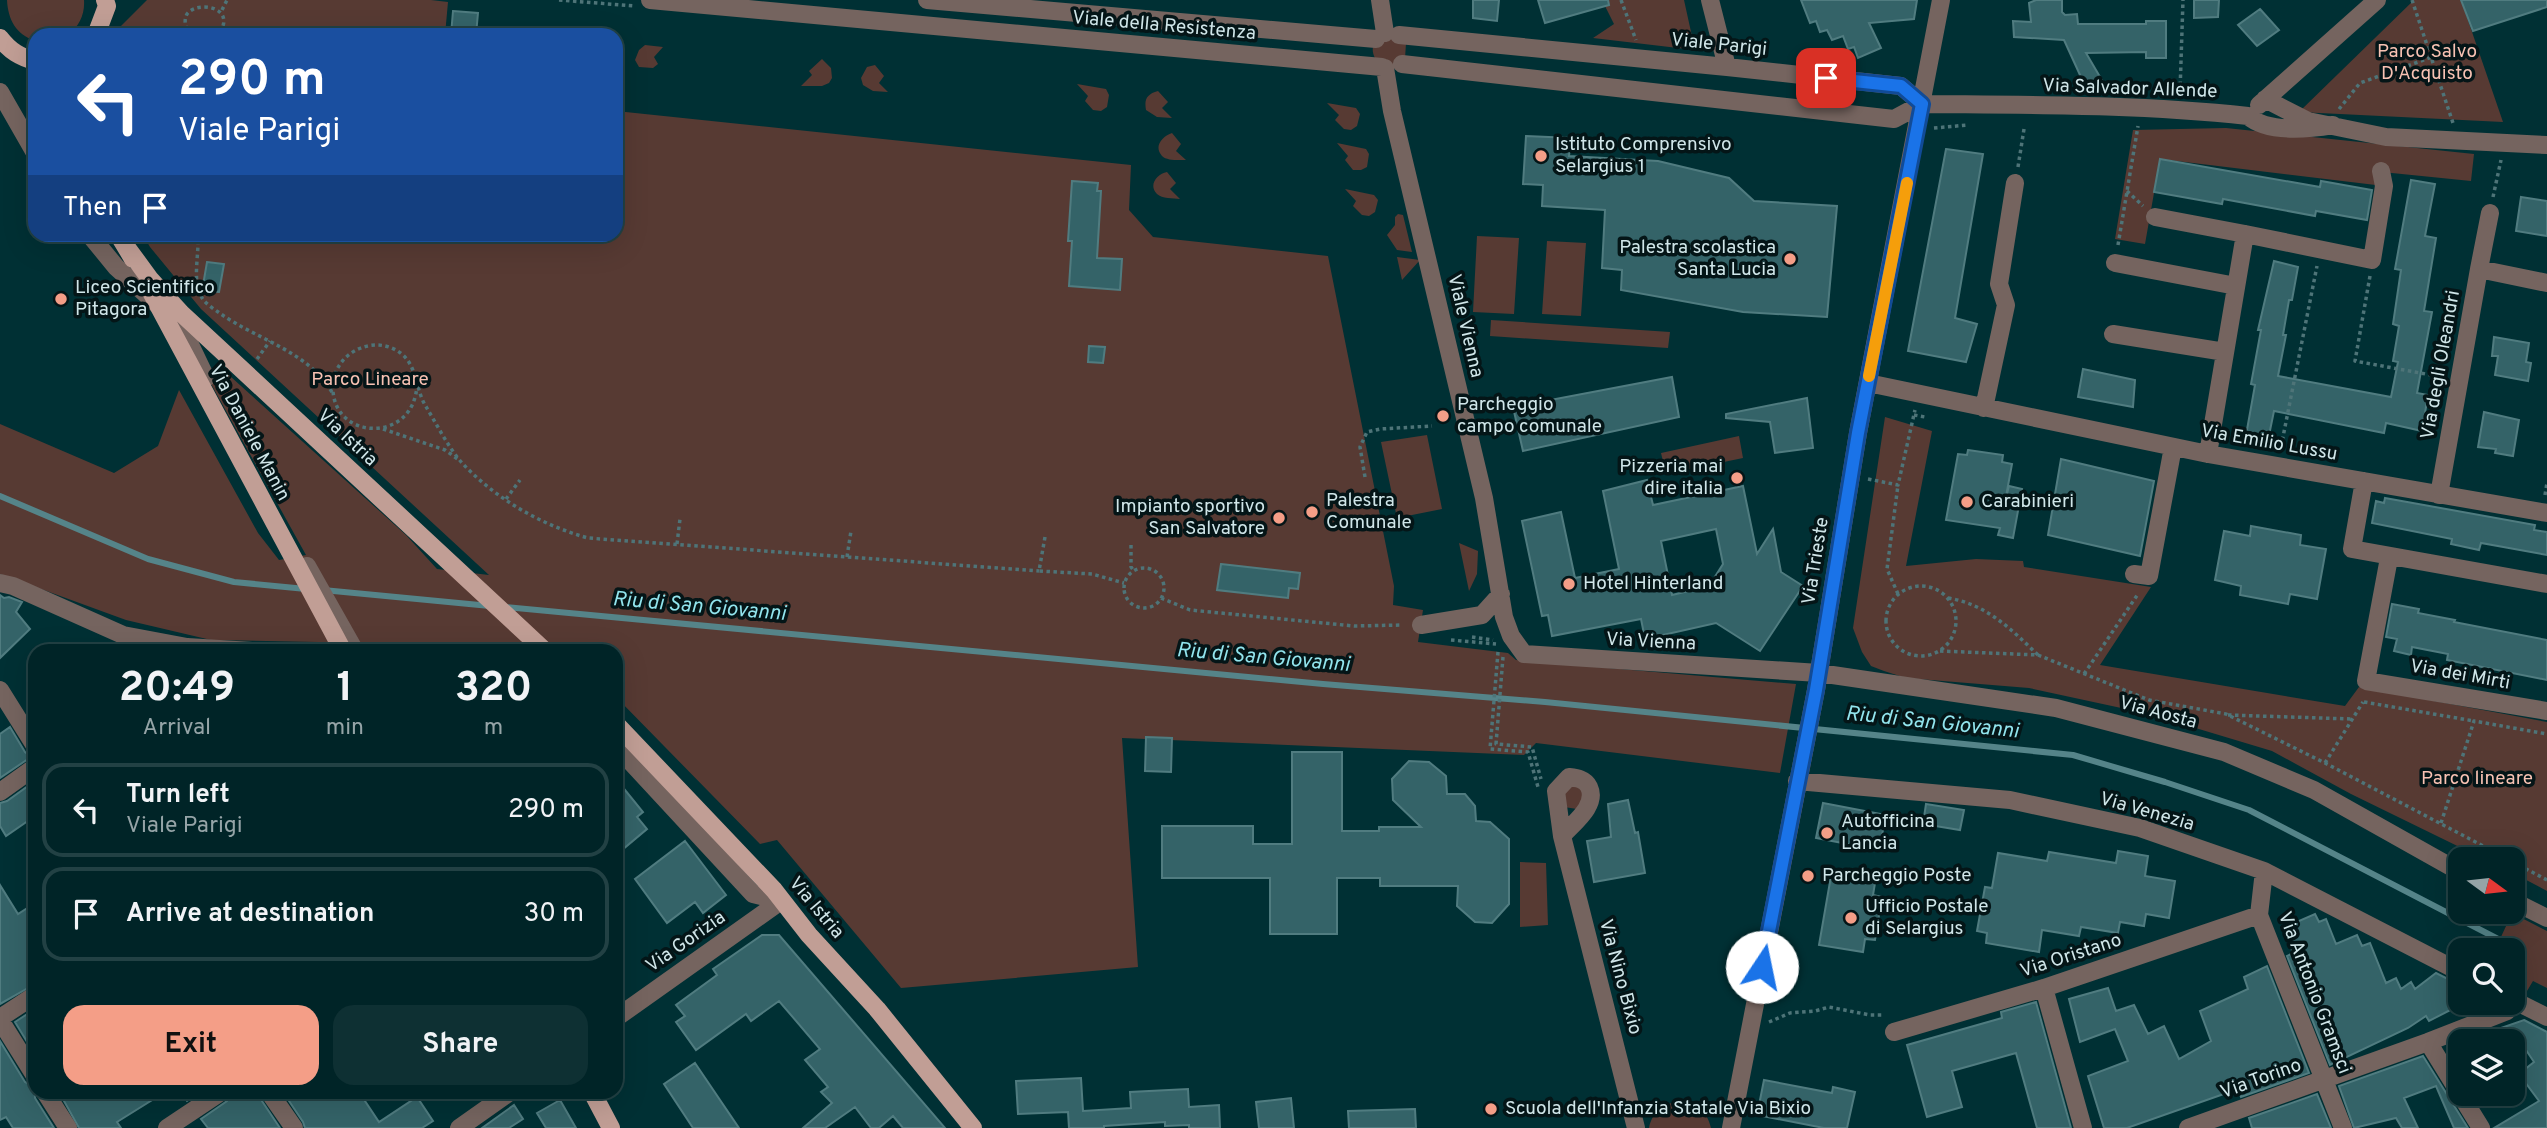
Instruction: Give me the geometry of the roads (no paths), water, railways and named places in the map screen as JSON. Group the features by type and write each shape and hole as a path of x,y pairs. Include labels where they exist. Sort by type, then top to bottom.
{"main road":[{"path":"99,28 110,2"},
{"path":"0,38 7,48 28,59"},
{"name":"Via Istria","path":"123,242 163,302 440,559 537,644"},
{"name":"Via Daniele Manin","path":"163,302 339,644"},
{"name":"Via Istria","path":"623,731 774,890 877,1009 973,1128"},
{"path":"596,1099 611,1128"}],"street":[{"name":"Viale della Resistenza","path":"650,0 1389,66"},
{"name":"Viale Parigi","path":"938,0 1387,36 1727,67 1901,86 1922,104"},
{"path":"1380,0 1387,36"},
{"path":"1710,0 1727,67"},
{"name":"Via Trieste","path":"1731,1128 1818,682 1851,476 1941,0"},
{"path":"2248,116 2377,0"},
{"path":"1387,36 1372,53 1377,64 1894,119 1922,104"},
{"path":"1387,36 1406,43 1407,48 1407,54 1389,66"},
{"name":"Viale Vienna","path":"1389,66 1395,124 1484,498 1504,617"},
{"path":"0,92 28,141"},
{"name":"Via Salvador Allende","path":"2265,99 2308,121 2386,137 2547,145"},
{"name":"Via Salvador Allende","path":"1922,104 2180,109 2248,116 2256,123 2304,130 2333,125"},
{"path":"2155,216 2372,260 2384,186 2381,172"},
{"path":"1984,408 2006,304 1999,284 2015,183"},
{"path":"2479,269 2490,213"},
{"path":"2208,454 2245,234"},
{"path":"96,242 116,267 163,302 180,324 289,544 351,644"},
{"path":"2115,263 2236,286"},
{"name":"Via degli Oleandri","path":"2439,495 2479,269 2547,283"},
{"path":"180,324 222,359 440,559 529,644"},
{"path":"2113,334 2225,352"},
{"name":"Via Emilio Lussu","path":"1868,383 2208,454 2547,513"},
{"path":"2139,575 2149,576 2173,447"},
{"path":"2364,481 2353,549 2389,558 2547,584"},
{"name":"Via dei Mirti","path":"2389,558 2365,681 2547,711"},
{"path":"0,583 123,635 171,644"},
{"path":"1421,625 1482,615 1501,594"},
{"name":"Via Vienna","path":"1504,617 1511,636 1524,654 1818,682"},
{"name":"Via Aosta","path":"1818,682 2056,708 2224,752 2314,790 2448,865"},
{"path":"0,690 28,735"},
{"path":"623,741 757,884 781,901"},
{"path":"623,754 753,894 781,901"},
{"path":"0,792 28,772"},
{"name":"Via Venezia","path":"1799,774 2010,800 2140,828 2264,871 2448,966"},
{"name":"Via Nino Bixio","path":"1562,836 1636,1128"},
{"name":"Via Antonio Gramsci","path":"2264,871 2259,915 2343,1128"},
{"name":"Via Gorizia","path":"623,1013 781,901"},
{"path":"2525,907 2547,918"},
{"name":"Via Oristano","path":"1900,1031 2044,988 2259,915"},
{"path":"2044,988 2083,1128"},
{"path":"28,1000 0,1019 28,1065"},
{"path":"2525,1010 2547,1017"},
{"name":"Via Torino","path":"2188,1128 2428,1042 2488,1015"},
{"path":"2428,1042 2481,1128"},
{"path":"49,1099 68,1128"},
{"path":"167,1128 210,1099"},
{"path":"274,1099 294,1128"},
{"path":"459,1128 500,1099"}],"waterway":[{"name":"Riu di San Giovanni","path":"0,496 148,559 234,582 306,589"},
{"name":"Riu di San Giovanni","path":"323,590 490,606"},
{"name":"Riu di San Giovanni","path":"505,607 1323,684 1545,702 2073,755 2249,810 2496,938"}],"place":[{"name":"Istituto Comprensivo Selargius 1","path":"1541,156"},
{"name":"Palestra scolastica Santa Lucia","path":"1790,259"},
{"name":"Liceo Scientifico Pitagora","path":"61,299"},
{"name":"Parcheggio campo comunale","path":"1443,416"},
{"name":"Pizzeria mai dire italia","path":"1737,478"},
{"name":"Carabinieri","path":"1967,502"},
{"name":"Palestra Comunale","path":"1312,512"},
{"name":"Impianto sportivo San Salvatore","path":"1279,518"},
{"name":"Hotel Hinterland","path":"1569,584"},
{"name":"Autofficina Lancia","path":"1827,833"},
{"name":"Parcheggio Poste","path":"1808,876"},
{"name":"Ufficio Postale di Selargius","path":"1851,918"},
{"name":"Scuola dell'Infanzia Statale Via Bixio","path":"1491,1109"}],"park label":[{"name":"Parco Salvo D'Acquisto","path":"2427,63"},
{"name":"Parco Lineare","path":"370,380"},
{"name":"Parco lineare","path":"2477,779"}]}
